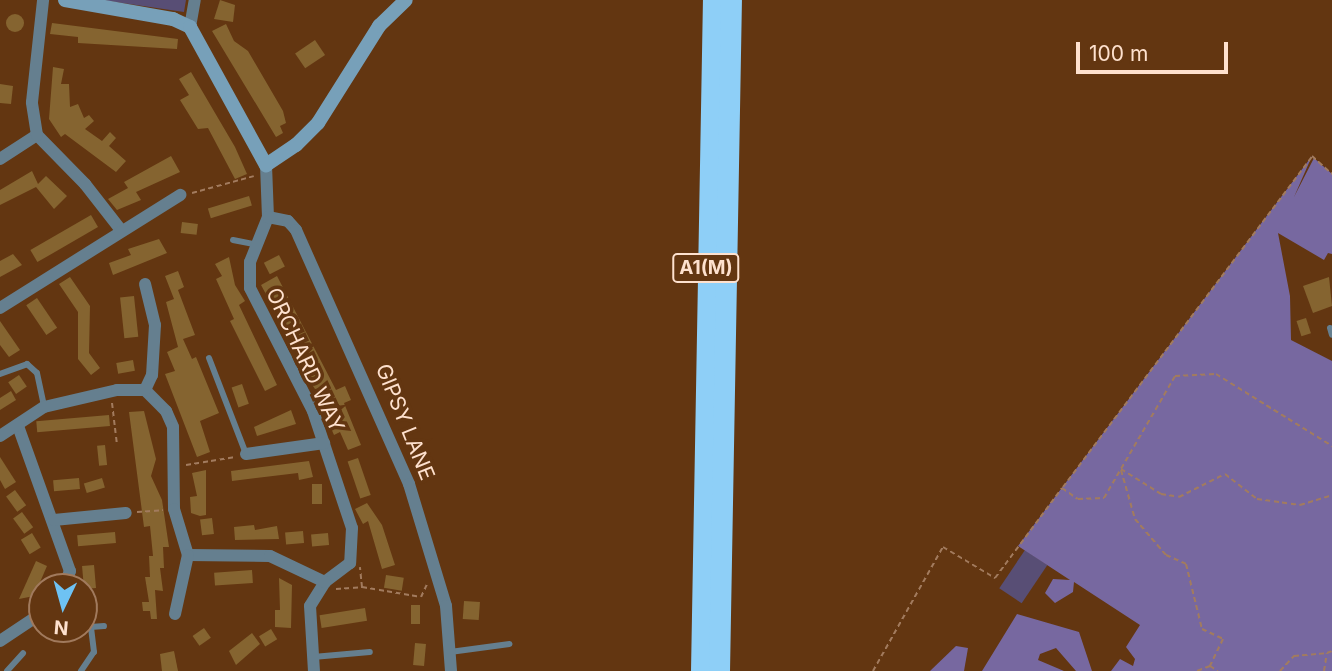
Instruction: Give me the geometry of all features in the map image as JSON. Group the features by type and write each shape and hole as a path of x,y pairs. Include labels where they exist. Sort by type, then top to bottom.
{"highway":[{"name":"A1(M)","path":"701,671 713,0"},
{"name":"A1(M)","path":"719,671 731,0"}],"street":[{"path":"43,0 32,102 37,135 85,184 121,230"},
{"path":"65,0 173,19 190,27 267,168 318,123 379,26 406,0"},
{"path":"190,27 195,0"},
{"path":"0,159 37,135"},
{"name":"ORCHARD WAY","path":"267,168 268,217 250,262 250,288 313,411 352,528 350,563 325,582 310,606 314,671"},
{"path":"0,308 180,195"},
{"name":"GIPSY LANE","path":"268,217 288,221 301,240 409,484 433,571 446,606 451,671"},
{"path":"145,284 155,325 152,375 145,390"},
{"path":"0,436 44,407 110,392 145,390 166,411 173,427 174,509 188,555 175,614"},
{"path":"18,426 54,520 69,573"},
{"path":"246,454 298,450 324,443"},
{"path":"54,520 126,513"},
{"path":"188,555 270,556 325,582"},
{"path":"0,641 28,622"}],"lane":[{"path":"233,240 258,245"},
{"path":"209,358 246,454"},
{"path":"0,374 27,364 37,373 44,407"},
{"path":"98,626 104,626"},
{"path":"81,671 94,652 93,643"},
{"path":"450,652 509,644"},
{"path":"313,657 370,652"},
{"path":"7,671 23,653"}],"path":[{"path":"873,671 943,547 995,578 1312,156 1332,174"},
{"path":"180,195 213,190 267,168"},
{"path":"1062,488 1078,499 1104,498 1175,376 1216,374 1332,446"},
{"path":"110,392 117,444"},
{"path":"172,467 246,454"},
{"path":"1120,468 1161,494 1179,497 1225,474 1257,499 1300,505 1332,495"},
{"path":"1120,468 1135,519 1166,555 1186,564 1202,629 1223,639 1210,666 1196,671"},
{"path":"126,513 174,509"},
{"path":"362,587 421,597 433,571"},
{"path":"1280,671 1294,656 1332,651"},
{"path":"1324,671 1326,653"},
{"path":"1210,666 1218,671"}],"shaded area":[{"path":"102,0 186,0 184,12"},
{"path":"1312,156 1294,197 1314,158 1332,174 1332,254 1328,253 1324,260 1278,233 1290,296 1291,340 1332,361 1332,671 1111,671 1120,659 1133,666 1135,659 1126,647 1140,625 1074,582 1073,592 1055,603 1045,593 1053,579 1070,580 1018,546"},
{"path":"1025,550 1047,565 1022,603 999,588"},
{"path":"1017,614 1079,632 1092,671 1076,671 1056,648 1040,654 1038,660 1064,671 982,671"},
{"path":"956,646 968,648 964,671 930,671"}],"building":[{"path":"220,0 235,5 233,22 214,19"},
{"path":"15,14 21,17 24,23 21,29 15,32 9,29 6,23 9,17"},
{"path":"52,23 178,39 177,49 78,43 78,37 50,34"},
{"path":"226,24 234,41 248,51 283,111 286,123 280,126 283,133 276,137 212,31"},
{"path":"315,40 325,55 305,68 295,53"},
{"path":"53,67 64,69 61,84 69,84 70,107 78,104 84,118 89,115 94,121 85,129 102,141 110,132 116,138 109,146 126,161 116,172 65,134 61,137 49,119"},
{"path":"191,72 235,147 247,174 235,179 208,128 198,129 180,100 189,95 179,79"},
{"path":"0,84 13,86 11,104 0,103"},
{"path":"171,156 180,172 136,192 141,200 117,210 108,199 128,188 124,182"},
{"path":"32,171 38,184 46,176 67,196 54,209 36,187 0,205 0,190"},
{"path":"249,196 252,206 211,218 208,209"},
{"path":"91,215 98,227 37,262 30,250"},
{"path":"182,222 198,224 197,235 181,233"},
{"path":"159,239 167,253 113,275 109,263 131,255 128,249"},
{"path":"13,254 22,265 0,277 0,261"},
{"path":"279,255 285,267 270,274 264,263"},
{"path":"229,257 235,285 245,301 239,305 277,385 265,391 230,321 234,319 216,279 222,276 215,264"},
{"path":"178,271 184,287 178,290 195,335 183,339 192,359 196,357 219,413 200,421 210,452 197,457 165,374 175,371 167,352 178,347 166,302 174,299 165,276"},
{"path":"277,276 336,390 345,386 351,400 344,403 361,445 348,450 340,432 334,435 327,419 333,417 320,388 315,389 307,377 312,375 300,347 297,348 290,329 286,331 261,285"},
{"path":"70,277 90,306 89,353 100,368 91,375 78,359 78,312 59,284"},
{"path":"1329,277 1332,306 1313,313 1303,286"},
{"path":"134,296 138,337 124,338 120,297"},
{"path":"37,298 57,328 46,335 26,305"},
{"path":"1306,318 1311,333 1301,336 1296,321"},
{"path":"0,321 20,350 9,357 0,345"},
{"path":"133,360 135,371 118,374 116,363"},
{"path":"19,375 27,387 16,394 8,382"},
{"path":"242,384 249,404 238,407 232,388"},
{"path":"11,391 16,400 0,410 0,398"},
{"path":"291,410 296,424 257,436 254,427"},
{"path":"144,411 156,459 151,476 162,500 169,547 163,547 164,568 160,568 163,591 155,590 157,619 151,619 150,611 143,611 142,602 149,602 145,577 150,577 149,556 153,556 150,526 144,527 129,412"},
{"path":"109,415 110,426 37,432 36,421"},
{"path":"105,445 107,465 99,466 97,446"},
{"path":"0,457 16,482 5,489 0,480"},
{"path":"358,458 371,495 360,498 348,462"},
{"path":"309,461 313,477 299,480 298,473 232,481 231,471"},
{"path":"206,470 206,515 200,516 191,513 190,497 197,496 192,473"},
{"path":"79,478 80,489 54,491 53,480"},
{"path":"102,478 105,488 87,493 84,484"},
{"path":"312,484 322,484 322,504 312,504"},
{"path":"15,490 26,505 17,512 6,496"},
{"path":"367,503 382,525 395,565 382,569 368,521 363,524 355,509"},
{"path":"22,512 33,527 24,534 13,518"},
{"path":"212,518 214,534 202,535 200,519"},
{"path":"254,525 255,530 277,526 279,539 235,540 234,527"},
{"path":"303,531 304,543 286,545 285,533"},
{"path":"115,532 116,543 78,546 77,535"},
{"path":"32,533 41,548 30,554 21,540"},
{"path":"328,533 329,545 312,546 311,534"},
{"path":"36,561 47,566 44,573 31,573"},
{"path":"94,565 95,573 83,573 82,566"},
{"path":"252,570 253,583 215,586 214,573"},
{"path":"386,575 404,578 402,591 384,588"},
{"path":"279,578 292,585 291,628 275,627 275,610 280,610"},
{"path":"28,579 28,597 19,599"},
{"path":"464,601 480,602 479,620 463,619"},
{"path":"411,605 420,605 420,624 411,624"},
{"path":"365,608 367,621 322,628 320,615"},
{"path":"204,628 211,638 199,646 193,636"},
{"path":"271,629 277,639 265,646 259,636"},
{"path":"252,633 260,644 236,665 229,651"},
{"path":"415,643 426,644 424,666 413,665"},
{"path":"174,651 178,671 162,671 160,654"}]}
